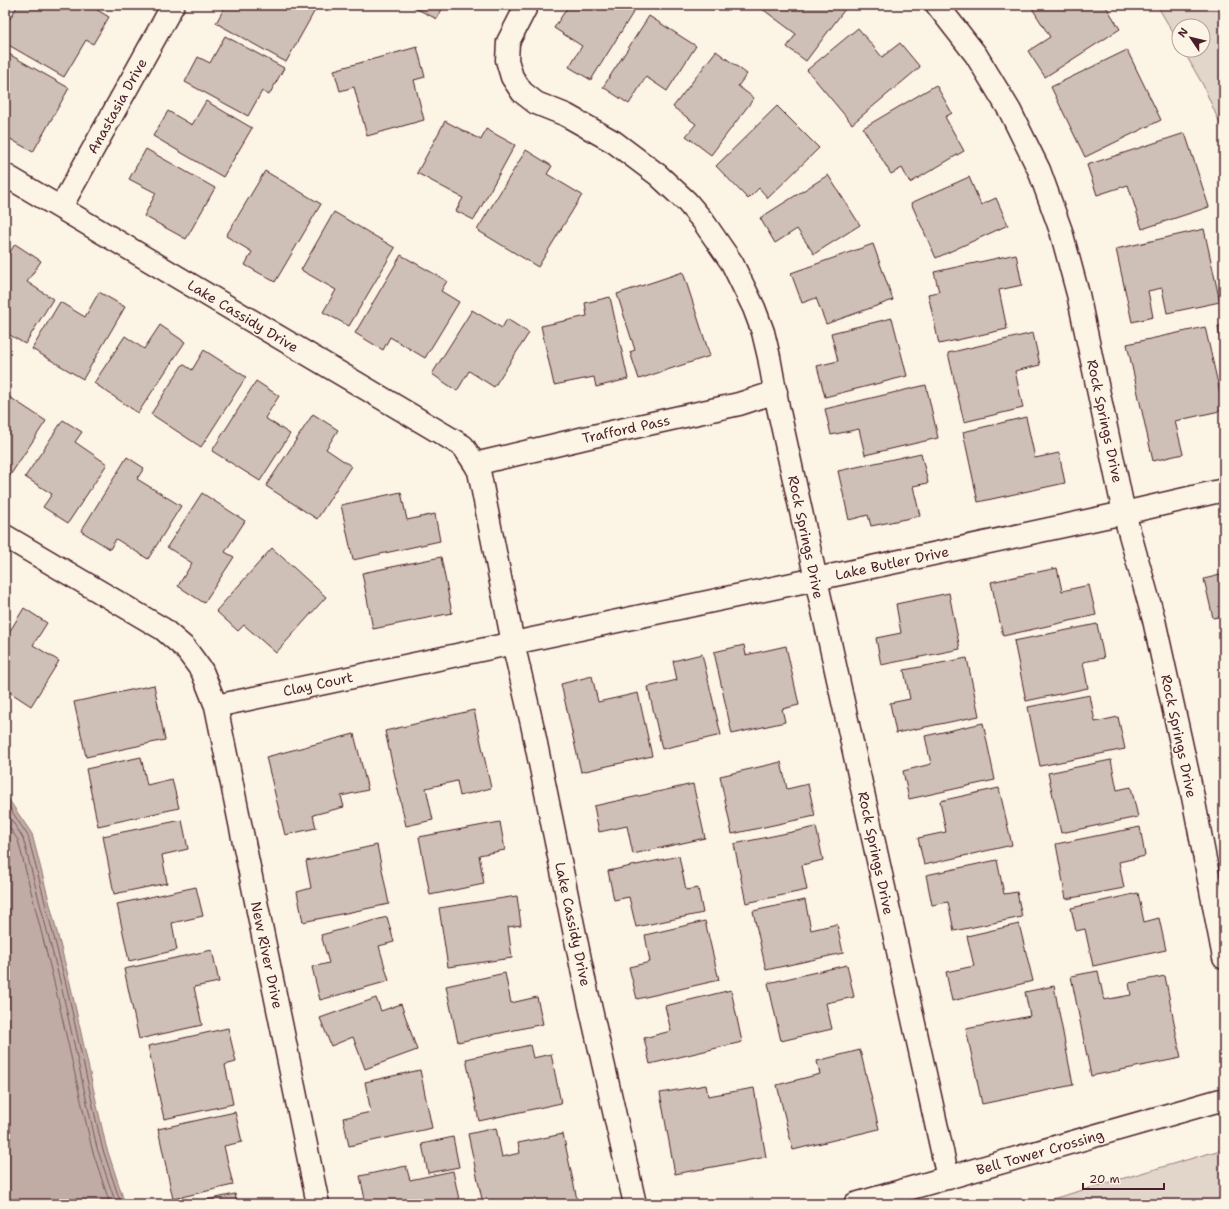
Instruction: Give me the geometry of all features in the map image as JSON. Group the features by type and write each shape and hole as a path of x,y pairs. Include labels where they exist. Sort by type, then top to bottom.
{"street":[{"name":"Anastasia Drive","path":"61,207 173,5"},
{"name":"Rock Springs Drive","path":"527,5 508,42 507,60 512,77 522,92 536,103 566,115 614,142 658,175 687,202 703,221 732,262 754,308 763,332 778,407 948,1178"},
{"name":"Rock Springs Drive","path":"937,5 976,55 1010,111 1039,170 1061,231 1078,294 1124,513 1154,620 1192,797 1224,958"},
{"name":"Lake Cassidy Drive","path":"5,175 463,446 475,464"},
{"name":"Trafford Pass","path":"475,464 739,404 776,392"},
{"path":"475,464 479,471 513,643"},
{"name":"Lake Butler Drive","path":"513,643 1124,513 1224,490"},
{"path":"5,536 163,629 185,648 202,671 216,706"},
{"name":"Lake Cassidy Drive","path":"513,643 532,724 584,979 635,1204"},
{"name":"Clay Court","path":"216,706 513,643"},
{"name":"New River Drive","path":"216,706 318,1204"},
{"name":"Bell Tower Crossing","path":"855,1204 1224,1099"}],"shaded area":[{"path":"1157,5 1224,5 1224,133 1203,85 1188,58 1211,58 1211,18 1171,18 1171,29"},
{"path":"1224,1149 1224,1204 1035,1204"}],"water":[{"path":"5,794 32,834 70,983 106,1146 125,1204 5,1204"}],"building":[{"path":"18,5 89,5 109,17 93,44 86,40 64,77 5,43 5,27"},
{"path":"226,5 318,5 286,62 216,23"},
{"path":"409,5 444,5 437,19"},
{"path":"569,5 624,5 634,11 591,80 569,67 582,46 554,28"},
{"path":"757,5 848,5 806,61 787,47 796,34"},
{"path":"1030,5 1105,5 1120,29 1045,77 1028,51 1050,37"},
{"path":"649,16 696,46 667,91 646,77 629,104 603,87"},
{"path":"858,28 882,57 900,43 920,67 852,124 807,70"},
{"path":"225,36 284,68 269,95 262,91 248,116 185,82 198,57 210,63"},
{"path":"417,47 425,77 414,80 424,120 367,136 354,87 340,91 334,70"},
{"path":"1127,50 1161,120 1085,157 1051,87"},
{"path":"716,51 747,74 738,86 754,98 711,155 686,136 696,124 673,107"},
{"path":"5,52 69,88 33,152 5,136"},
{"path":"936,85 952,113 945,117 964,151 910,183 902,168 891,174 863,128"},
{"path":"206,101 252,128 223,177 153,136 168,111 192,125"},
{"path":"777,106 819,148 768,198 759,188 748,199 716,166"},
{"path":"445,121 481,140 486,129 515,145 474,220 456,211 463,198 417,173"},
{"path":"1185,133 1209,207 1142,229 1128,185 1097,195 1087,165"},
{"path":"146,149 215,188 186,239 144,216 156,193 129,179"},
{"path":"526,150 552,166 547,174 582,195 538,267 477,230"},
{"path":"265,171 321,204 275,282 245,265 252,252 226,236"},
{"path":"828,175 860,225 814,254 797,229 775,243 760,218"},
{"path":"969,177 981,205 996,198 1008,225 936,258 911,203"},
{"path":"334,212 395,248 349,326 323,312 336,290 301,270"},
{"path":"1204,229 1220,302 1167,313 1162,288 1148,291 1153,317 1132,322 1116,249"},
{"path":"15,244 41,261 27,282 53,299 25,344 5,332 5,260"},
{"path":"873,244 893,300 826,324 816,298 802,303 791,273"},
{"path":"1016,254 1022,285 999,290 1007,329 939,344 928,294 939,292 934,272"},
{"path":"401,255 447,281 441,291 459,302 425,358 390,337 383,350 355,333"},
{"path":"683,272 710,356 639,379 630,352 635,350 617,294"},
{"path":"99,292 125,307 83,379 32,349 60,302 85,317"},
{"path":"610,297 628,379 596,387 594,377 554,385 541,326 587,316 585,303"},
{"path":"472,310 502,328 507,319 529,333 494,387 469,371 457,391 432,374"},
{"path":"892,318 907,376 825,397 817,366 838,361 831,333"},
{"path":"160,325 185,342 138,413 94,383 125,336 144,349"},
{"path":"1224,325 1224,370 1218,326"},
{"path":"1205,327 1224,410 1175,421 1183,454 1153,461 1127,344"},
{"path":"1033,333 1040,365 1015,371 1023,408 964,422 948,353"},
{"path":"204,350 246,377 201,447 151,414 183,364 192,370"},
{"path":"256,381 279,396 265,418 290,434 260,481 212,451"},
{"path":"926,385 938,438 865,455 859,429 831,435 825,409"},
{"path":"5,394 46,421 5,483"},
{"path":"313,414 338,430 326,449 351,466 317,519 266,486"},
{"path":"1026,417 1035,458 1059,453 1065,483 978,502 963,432"},
{"path":"63,420 82,432 75,442 107,464 68,523 43,507 52,494 25,477"},
{"path":"921,453 928,483 913,486 920,516 871,526 868,515 849,520 838,471"},
{"path":"127,457 144,468 137,479 181,506 148,559 116,539 110,549 81,531"},
{"path":"401,492 407,520 435,514 440,541 353,560 341,505"},
{"path":"202,493 245,521 225,552 234,557 204,603 178,586 192,563 167,547"},
{"path":"272,548 326,597 276,653 244,625 238,631 216,611"},
{"path":"441,557 452,613 373,629 362,573"},
{"path":"1057,568 1062,591 1089,585 1096,615 1003,636 991,582"},
{"path":"1224,574 1224,616 1213,618 1204,579"},
{"path":"949,593 960,649 881,665 876,638 901,633 896,604"},
{"path":"24,608 47,623 33,645 59,661 31,706 5,689 5,639"},
{"path":"1097,624 1104,658 1083,662 1088,688 1026,701 1014,641"},
{"path":"744,645 746,655 786,646 799,705 782,709 785,722 732,734 714,652"},
{"path":"702,654 721,735 662,749 648,687 677,680 673,661"},
{"path":"967,658 979,716 896,733 890,703 910,699 904,670"},
{"path":"592,676 598,702 638,693 652,756 581,772 561,684"},
{"path":"154,685 165,740 86,757 74,702"},
{"path":"1090,695 1095,722 1118,717 1125,749 1040,766 1028,707"},
{"path":"474,710 491,788 460,796 457,781 426,788 433,820 406,826 385,731"},
{"path":"983,723 995,780 909,799 903,771 931,764 925,736"},
{"path":"354,734 368,790 341,796 344,807 313,815 316,828 285,835 266,757"},
{"path":"141,757 147,785 172,779 179,808 98,826 86,769"},
{"path":"1111,760 1117,790 1131,787 1138,817 1061,833 1048,773"},
{"path":"781,762 787,789 808,784 815,816 732,834 720,776"},
{"path":"693,784 705,838 633,854 627,826 599,832 594,806"},
{"path":"999,788 1012,845 924,865 918,838 946,832 940,801"},
{"path":"182,820 188,849 162,855 167,883 114,894 103,836"},
{"path":"500,822 505,850 479,855 484,884 430,895 419,837"},
{"path":"816,827 823,860 802,865 807,890 746,903 734,844"},
{"path":"1140,827 1145,856 1119,862 1124,888 1066,899 1056,844"},
{"path":"377,845 389,904 303,922 297,892 311,888 306,861"},
{"path":"679,856 686,890 698,888 703,913 636,927 629,897 614,900 608,871"},
{"path":"997,860 1004,894 1017,892 1022,917 954,931 948,902 932,905 926,875"},
{"path":"196,887 203,916 172,923 177,950 129,961 117,904"},
{"path":"1138,893 1144,922 1159,918 1166,950 1093,966 1085,929 1076,931 1071,908"},
{"path":"517,896 521,925 508,927 512,958 448,967 439,908"},
{"path":"805,900 811,930 837,924 843,953 766,970 753,911"},
{"path":"387,917 394,942 379,946 389,981 320,1000 312,967 329,963 321,935"},
{"path":"705,921 719,980 637,999 629,967 650,962 645,935"},
{"path":"1019,924 1033,981 952,1001 946,972 974,966 967,936"},
{"path":"212,950 219,982 194,987 202,1025 139,1039 124,969"},
{"path":"847,965 854,997 826,1003 832,1029 781,1041 768,983"},
{"path":"1098,971 1104,1000 1131,995 1129,983 1165,976 1181,1058 1091,1076 1071,976"},
{"path":"505,973 511,1003 537,997 543,1024 458,1042 446,986"},
{"path":"1054,986 1073,1085 982,1104 966,1029 1030,1016 1025,992"},
{"path":"731,990 742,1042 650,1064 644,1038 671,1031 665,1006"},
{"path":"376,998 381,1011 401,1004 417,1050 365,1069 353,1037 331,1046 320,1018"},
{"path":"228,1028 236,1062 225,1065 233,1104 164,1119 148,1046"},
{"path":"530,1045 533,1058 551,1054 561,1103 479,1121 466,1059"},
{"path":"860,1050 879,1129 793,1150 777,1085 820,1074 817,1061"},
{"path":"420,1070 432,1128 349,1146 343,1118 371,1112 365,1082"},
{"path":"706,1085 708,1096 754,1088 766,1157 675,1174 660,1093"},
{"path":"235,1112 242,1142 224,1146 233,1185 173,1199 158,1129"},
{"path":"496,1128 502,1157 520,1153 518,1143 563,1134 578,1204 483,1204 468,1134"},
{"path":"453,1137 459,1167 428,1173 422,1144"},
{"path":"406,1166 410,1180 453,1171 460,1204 366,1204 360,1176"},
{"path":"235,1194 237,1204 188,1204"}]}
